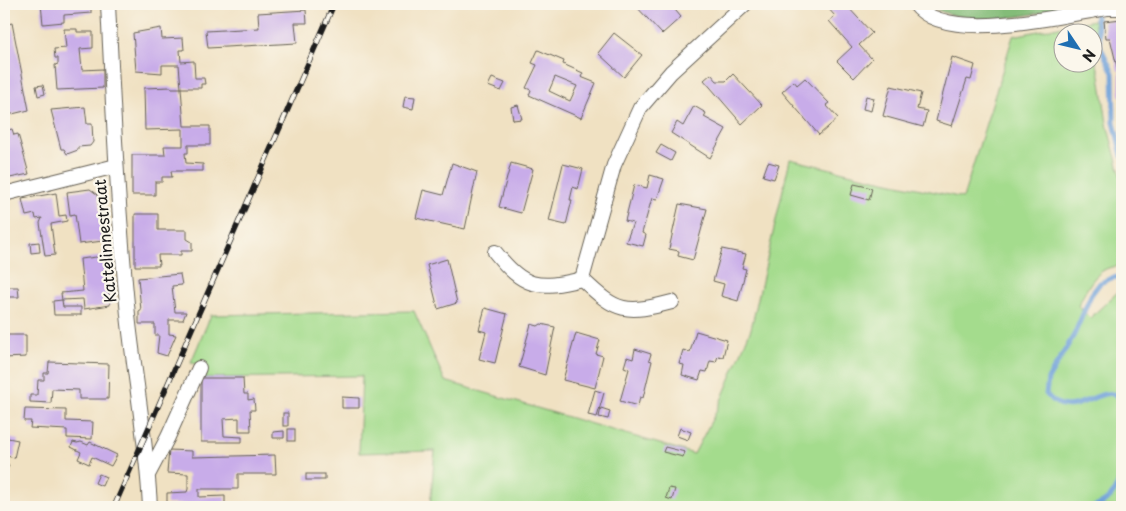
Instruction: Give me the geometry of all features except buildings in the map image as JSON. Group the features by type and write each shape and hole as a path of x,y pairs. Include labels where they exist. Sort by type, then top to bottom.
{"street":[{"name":"Kattelinnestraat","path":"108,4 116,166 128,316 149,473 150,507"},
{"path":"582,280 614,165 640,108 671,72 746,4"},
{"path":"915,4 926,14 948,22 978,26 1009,24 1107,8 1122,8"},
{"path":"4,194 116,166"},
{"path":"495,252 512,272 534,284 552,286 582,280"},
{"path":"582,280 600,298 624,310 642,310 672,302"},
{"name":"Kattelinnestraat","path":"149,473 168,437 199,368"}],"green space":[{"path":"927,4 1085,4 1047,12 983,19 963,17 944,12"},
{"path":"1054,28 1054,72 1099,72 1100,75 1107,124 1122,181 1122,267 1106,269 1094,278 1078,306 1090,318 1122,288 1122,507 430,507 435,451 359,453 362,376 200,378 204,368 191,362 211,315 414,311 445,381 694,454 717,410 751,329 790,159 963,198 1013,36"}],"waterway":[{"path":"1095,12 1101,48 1113,73 1114,122 1122,156"},
{"path":"1122,278 1114,277 1100,283 1091,295 1074,335 1048,379 1046,394 1056,403 1066,406 1076,405 1105,394 1114,394 1122,399"},
{"path":"1094,507 1106,501 1114,492 1122,469"},
{"path":"1045,507 1059,507"}],"railway":[{"path":"114,507 334,4"}]}
